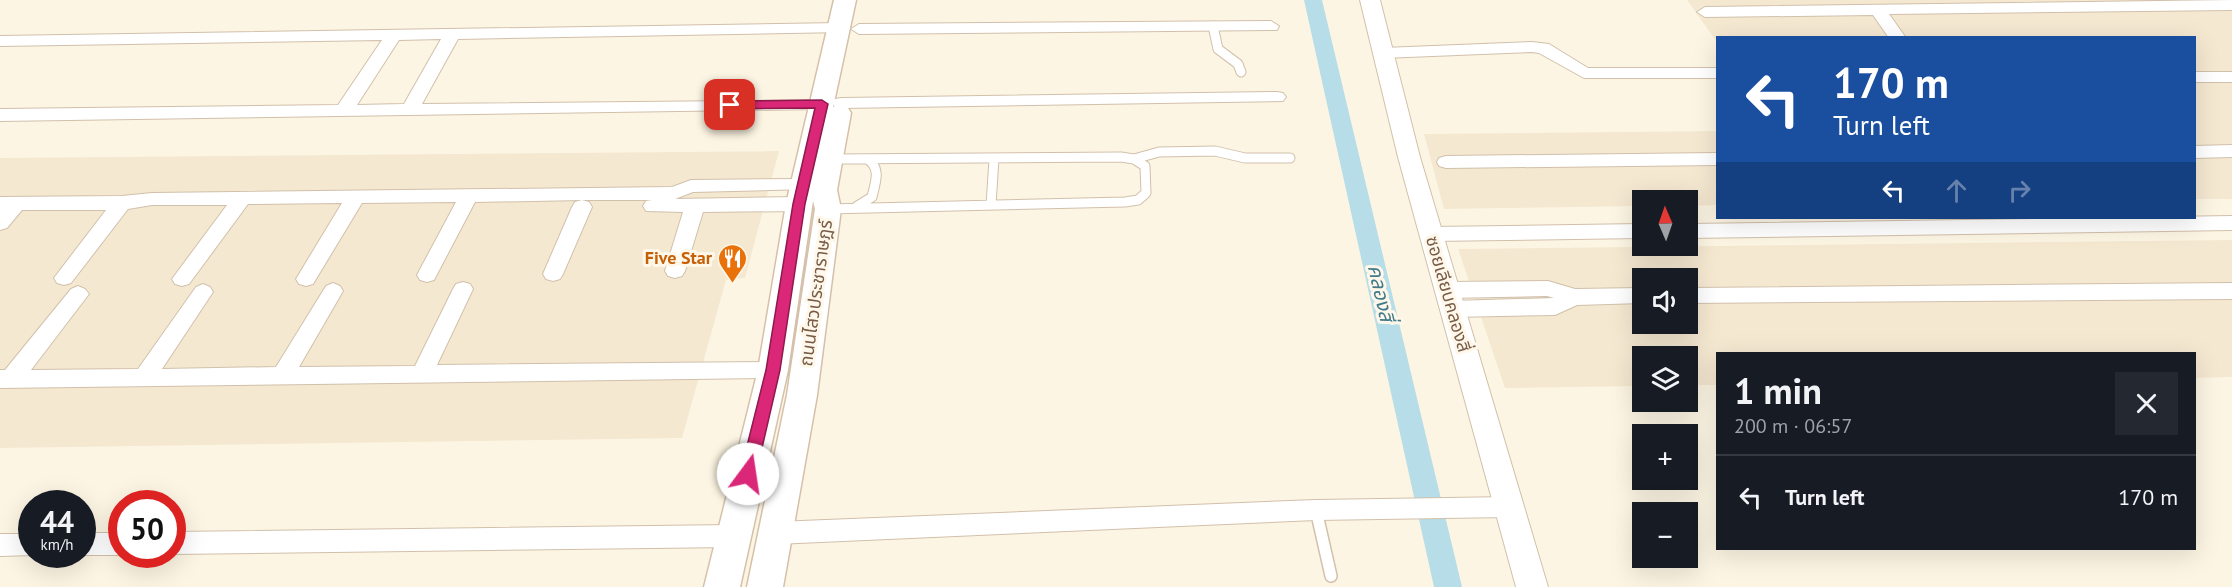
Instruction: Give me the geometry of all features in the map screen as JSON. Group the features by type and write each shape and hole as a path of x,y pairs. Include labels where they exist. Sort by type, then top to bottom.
{"main road":[{"name":"ถนนไสวประชาราษฎร์","path":"846,0 849,28"},
{"name":"ถนนไสวประชาราษฎร์","path":"722,587 773,370 801,195 831,104 849,28 865,0"},
{"name":"ถนนไสวประชาราษฎร์","path":"765,587 841,208 824,190 830,159 831,104"}],"street":[{"name":"ซอยเลียบคลองสี่","path":"1370,0 1431,234 1532,587"},
{"path":"1705,12 2232,5"},
{"path":"1877,9 1897,36"},
{"path":"0,41 849,28 1271,26"},
{"path":"410,109 453,33"},
{"path":"344,110 395,34"},
{"path":"1383,53 1532,46 1543,48 1584,73 1716,73"},
{"path":"2196,77 2232,77"},
{"path":"0,116 1277,97"},
{"path":"2196,152 2232,151"},
{"path":"1446,162 1716,159"},
{"path":"466,202 582,207 672,199 691,186 801,195"},
{"path":"0,223 9,204 123,203 142,212 237,205 672,199 694,206 801,195"},
{"path":"427,275 466,202"},
{"path":"5,379 71,286 123,203"},
{"path":"306,279 352,203"},
{"path":"182,279 237,205"},
{"path":"675,272 694,206"},
{"path":"553,274 582,207"},
{"path":"1698,231 2232,223"},
{"path":"1431,234 1632,231"},
{"path":"422,373 463,289"},
{"path":"283,375 333,291"},
{"path":"1698,296 2232,291"},
{"path":"144,377 203,292"},
{"path":"1450,300 1555,307 1574,297 1632,296"},
{"path":"5,379 773,370"},
{"path":"776,533 1316,510 1510,507"},
{"path":"186,543 733,536"},
{"path":"0,545 18,545"}],"lane":[{"path":"1213,26 1218,49 1238,64 1241,72"},
{"path":"1134,159 1160,152 1215,151 1245,158 1290,158"},
{"path":"830,159 1121,157 1134,159 1145,166 1146,193 1138,200 1125,202 841,208"},
{"path":"841,208 872,197 877,170 874,163 866,159"},
{"path":"991,205 994,159"},
{"path":"1316,510 1331,576"}],"shaded area":[{"path":"1687,0 2232,0 2232,199 2196,199 2196,36 1716,36 1716,41"},
{"path":"1716,131 1716,205 1698,206 1698,190 1632,190 1632,206 1444,209 1424,134"},
{"path":"779,151 745,278 726,280 682,438 0,448 0,158"},
{"path":"2232,240 2232,377 2196,378 2196,352 1716,352 1716,385 1698,385 1698,346 1632,346 1632,386 1505,388 1458,249 1632,247 1632,256 1698,256 1698,246"}],"waterway":[{"name":"คลองสี่","path":"1313,0 1448,587"}],"place":[{"name":"Five Star","path":"733,284"}],"route":[{"path":"730,105 822,104 799,204 773,370 748,474"}]}
